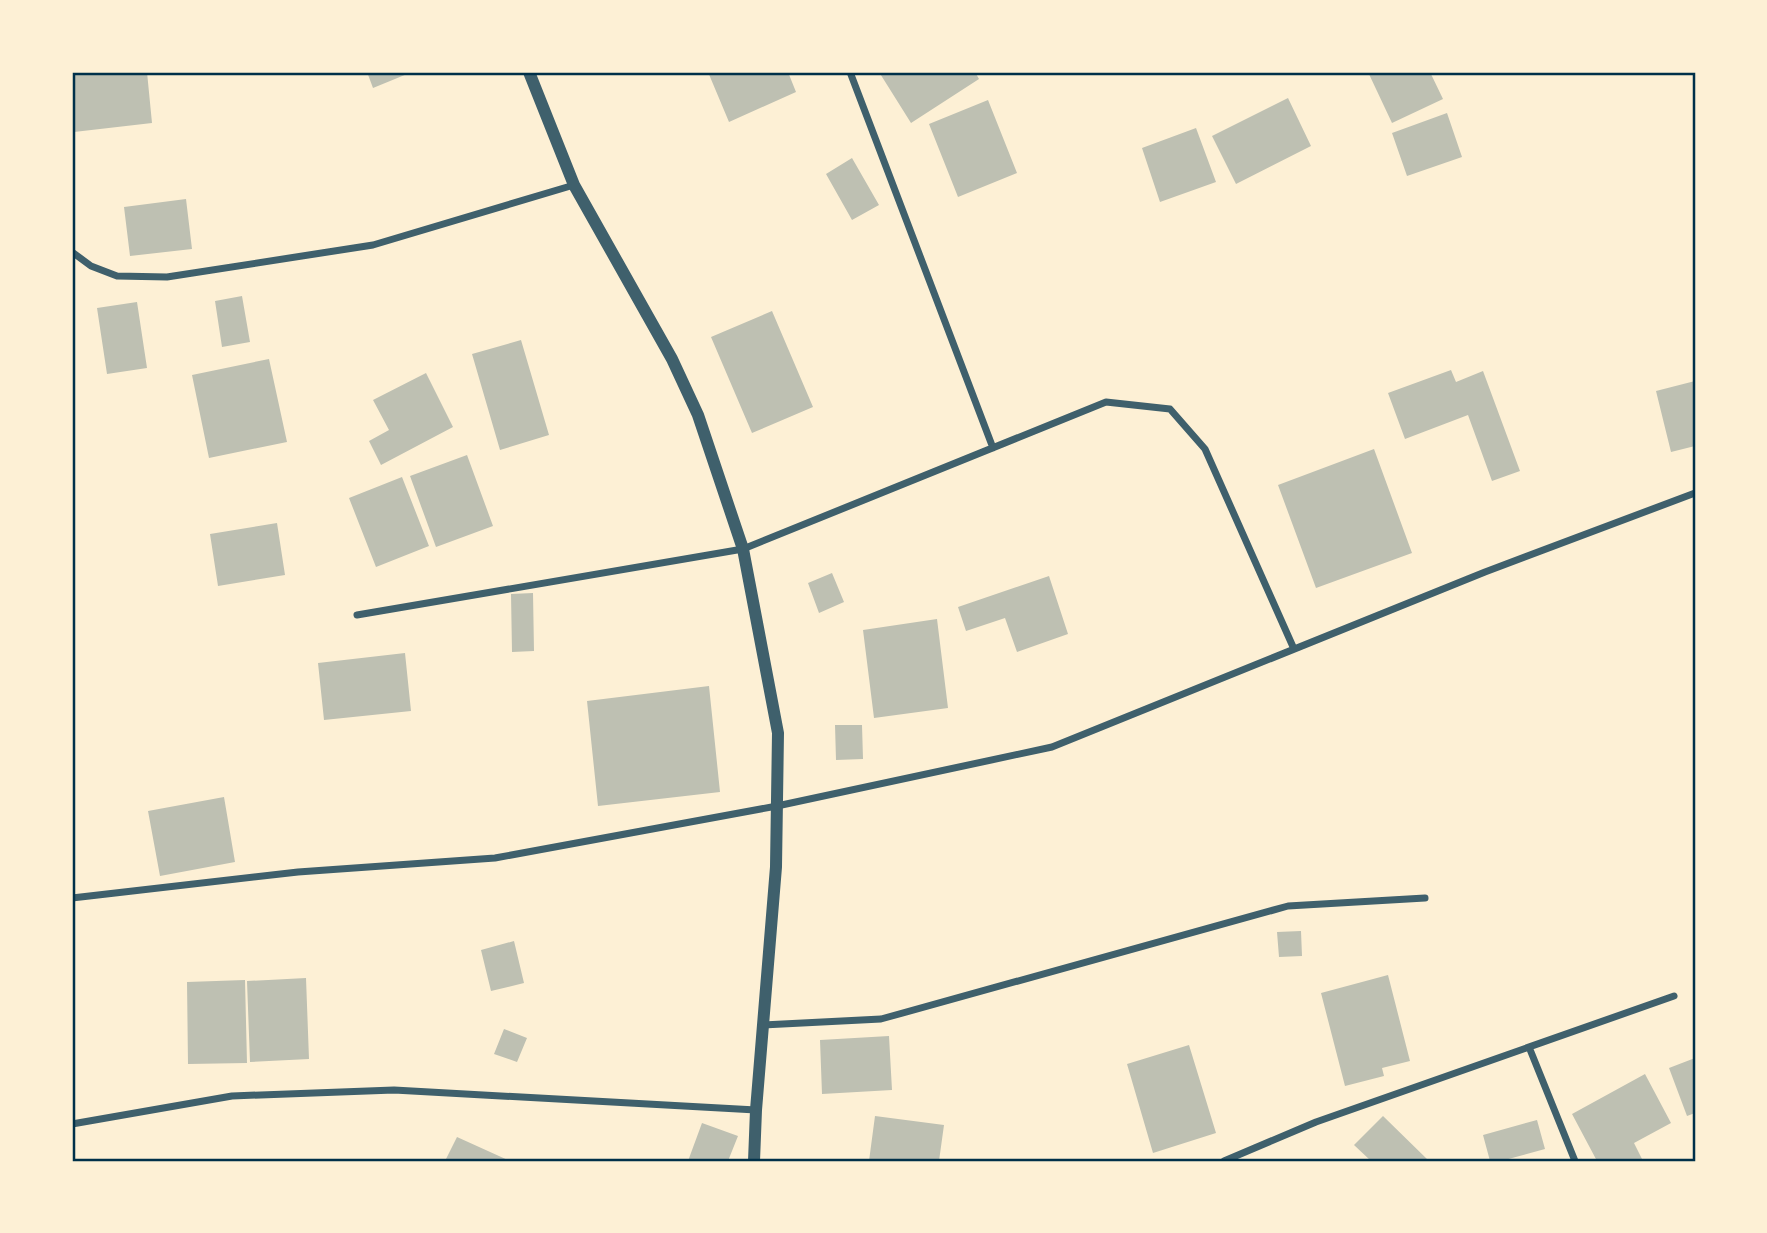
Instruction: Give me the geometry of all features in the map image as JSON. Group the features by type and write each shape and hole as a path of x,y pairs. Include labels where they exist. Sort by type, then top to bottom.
{"street":[{"path":"528,72 574,185 672,359 698,415 743,549 778,733 776,867 754,1161"},
{"path":"850,72 993,448"},
{"path":"72,253 91,266 117,276 167,277 373,245 574,185"},
{"path":"357,615 743,549 1106,402 1170,409 1205,449 1294,649"},
{"path":"72,898 298,872 495,858 777,806 1052,747 1485,572 1695,493"},
{"path":"763,1025 881,1019 1288,906 1425,898"},
{"path":"1224,1161 1315,1122 1674,996"},
{"path":"1528,1047 1575,1161"},
{"path":"72,1124 232,1096 394,1090 756,1110"}],"building":[{"path":"72,72 147,72 152,123 74,132"},
{"path":"367,72 412,72 373,88"},
{"path":"708,72 788,72 796,92 729,122"},
{"path":"879,72 975,72 979,79 911,123"},
{"path":"1368,72 1430,72 1443,99 1392,123"},
{"path":"1288,98 1311,146 1236,184 1212,136"},
{"path":"988,100 1017,173 958,197 929,124"},
{"path":"1447,113 1462,157 1407,176 1392,133"},
{"path":"1196,128 1216,182 1160,202 1142,148"},
{"path":"852,158 879,205 852,220 826,174"},
{"path":"186,199 192,249 130,256 124,207"},
{"path":"242,296 250,342 222,347 215,301"},
{"path":"137,302 147,368 107,374 97,308"},
{"path":"772,311 813,407 752,433 711,337"},
{"path":"521,340 549,435 500,450 472,354"},
{"path":"269,359 287,442 209,458 192,375"},
{"path":"1451,370 1456,382 1483,371 1520,471 1492,481 1468,415 1405,439 1388,393"},
{"path":"426,373 453,427 381,465 369,441 389,430 373,400"},
{"path":"1695,381 1695,446 1671,452 1656,391"},
{"path":"1374,449 1412,553 1316,588 1278,485"},
{"path":"467,455 493,526 436,547 410,476"},
{"path":"402,477 429,546 376,567 349,498"},
{"path":"277,523 285,575 218,586 210,534"},
{"path":"832,573 844,602 819,613 808,583"},
{"path":"1049,576 1068,634 1017,652 1005,618 966,631 958,607"},
{"path":"533,593 534,651 512,652 511,594"},
{"path":"937,619 948,708 874,718 863,630"},
{"path":"405,653 411,711 324,720 318,663"},
{"path":"709,686 720,792 598,806 587,701"},
{"path":"835,725 862,725 863,759 836,760"},
{"path":"224,797 235,862 160,876 148,811"},
{"path":"1301,931 1302,956 1279,957 1277,932"},
{"path":"514,941 524,983 491,991 481,950"},
{"path":"1388,975 1410,1061 1382,1068 1384,1076 1345,1086 1321,993"},
{"path":"306,978 309,1059 250,1062 247,981"},
{"path":"245,980 247,1063 188,1064 187,982"},
{"path":"504,1029 527,1038 517,1062 494,1054"},
{"path":"889,1036 892,1090 822,1094 820,1040"},
{"path":"1189,1045 1216,1133 1153,1153 1127,1064"},
{"path":"1695,1058 1695,1113 1687,1116 1669,1068"},
{"path":"1645,1074 1671,1123 1634,1143 1643,1161 1597,1161 1572,1114"},
{"path":"875,1116 944,1125 939,1161 869,1161"},
{"path":"1383,1116 1428,1160 1371,1161 1354,1145"},
{"path":"1537,1120 1545,1149 1501,1161 1490,1161 1483,1135"},
{"path":"702,1123 738,1136 728,1161 688,1161"},
{"path":"457,1137 510,1161 445,1161"}]}
